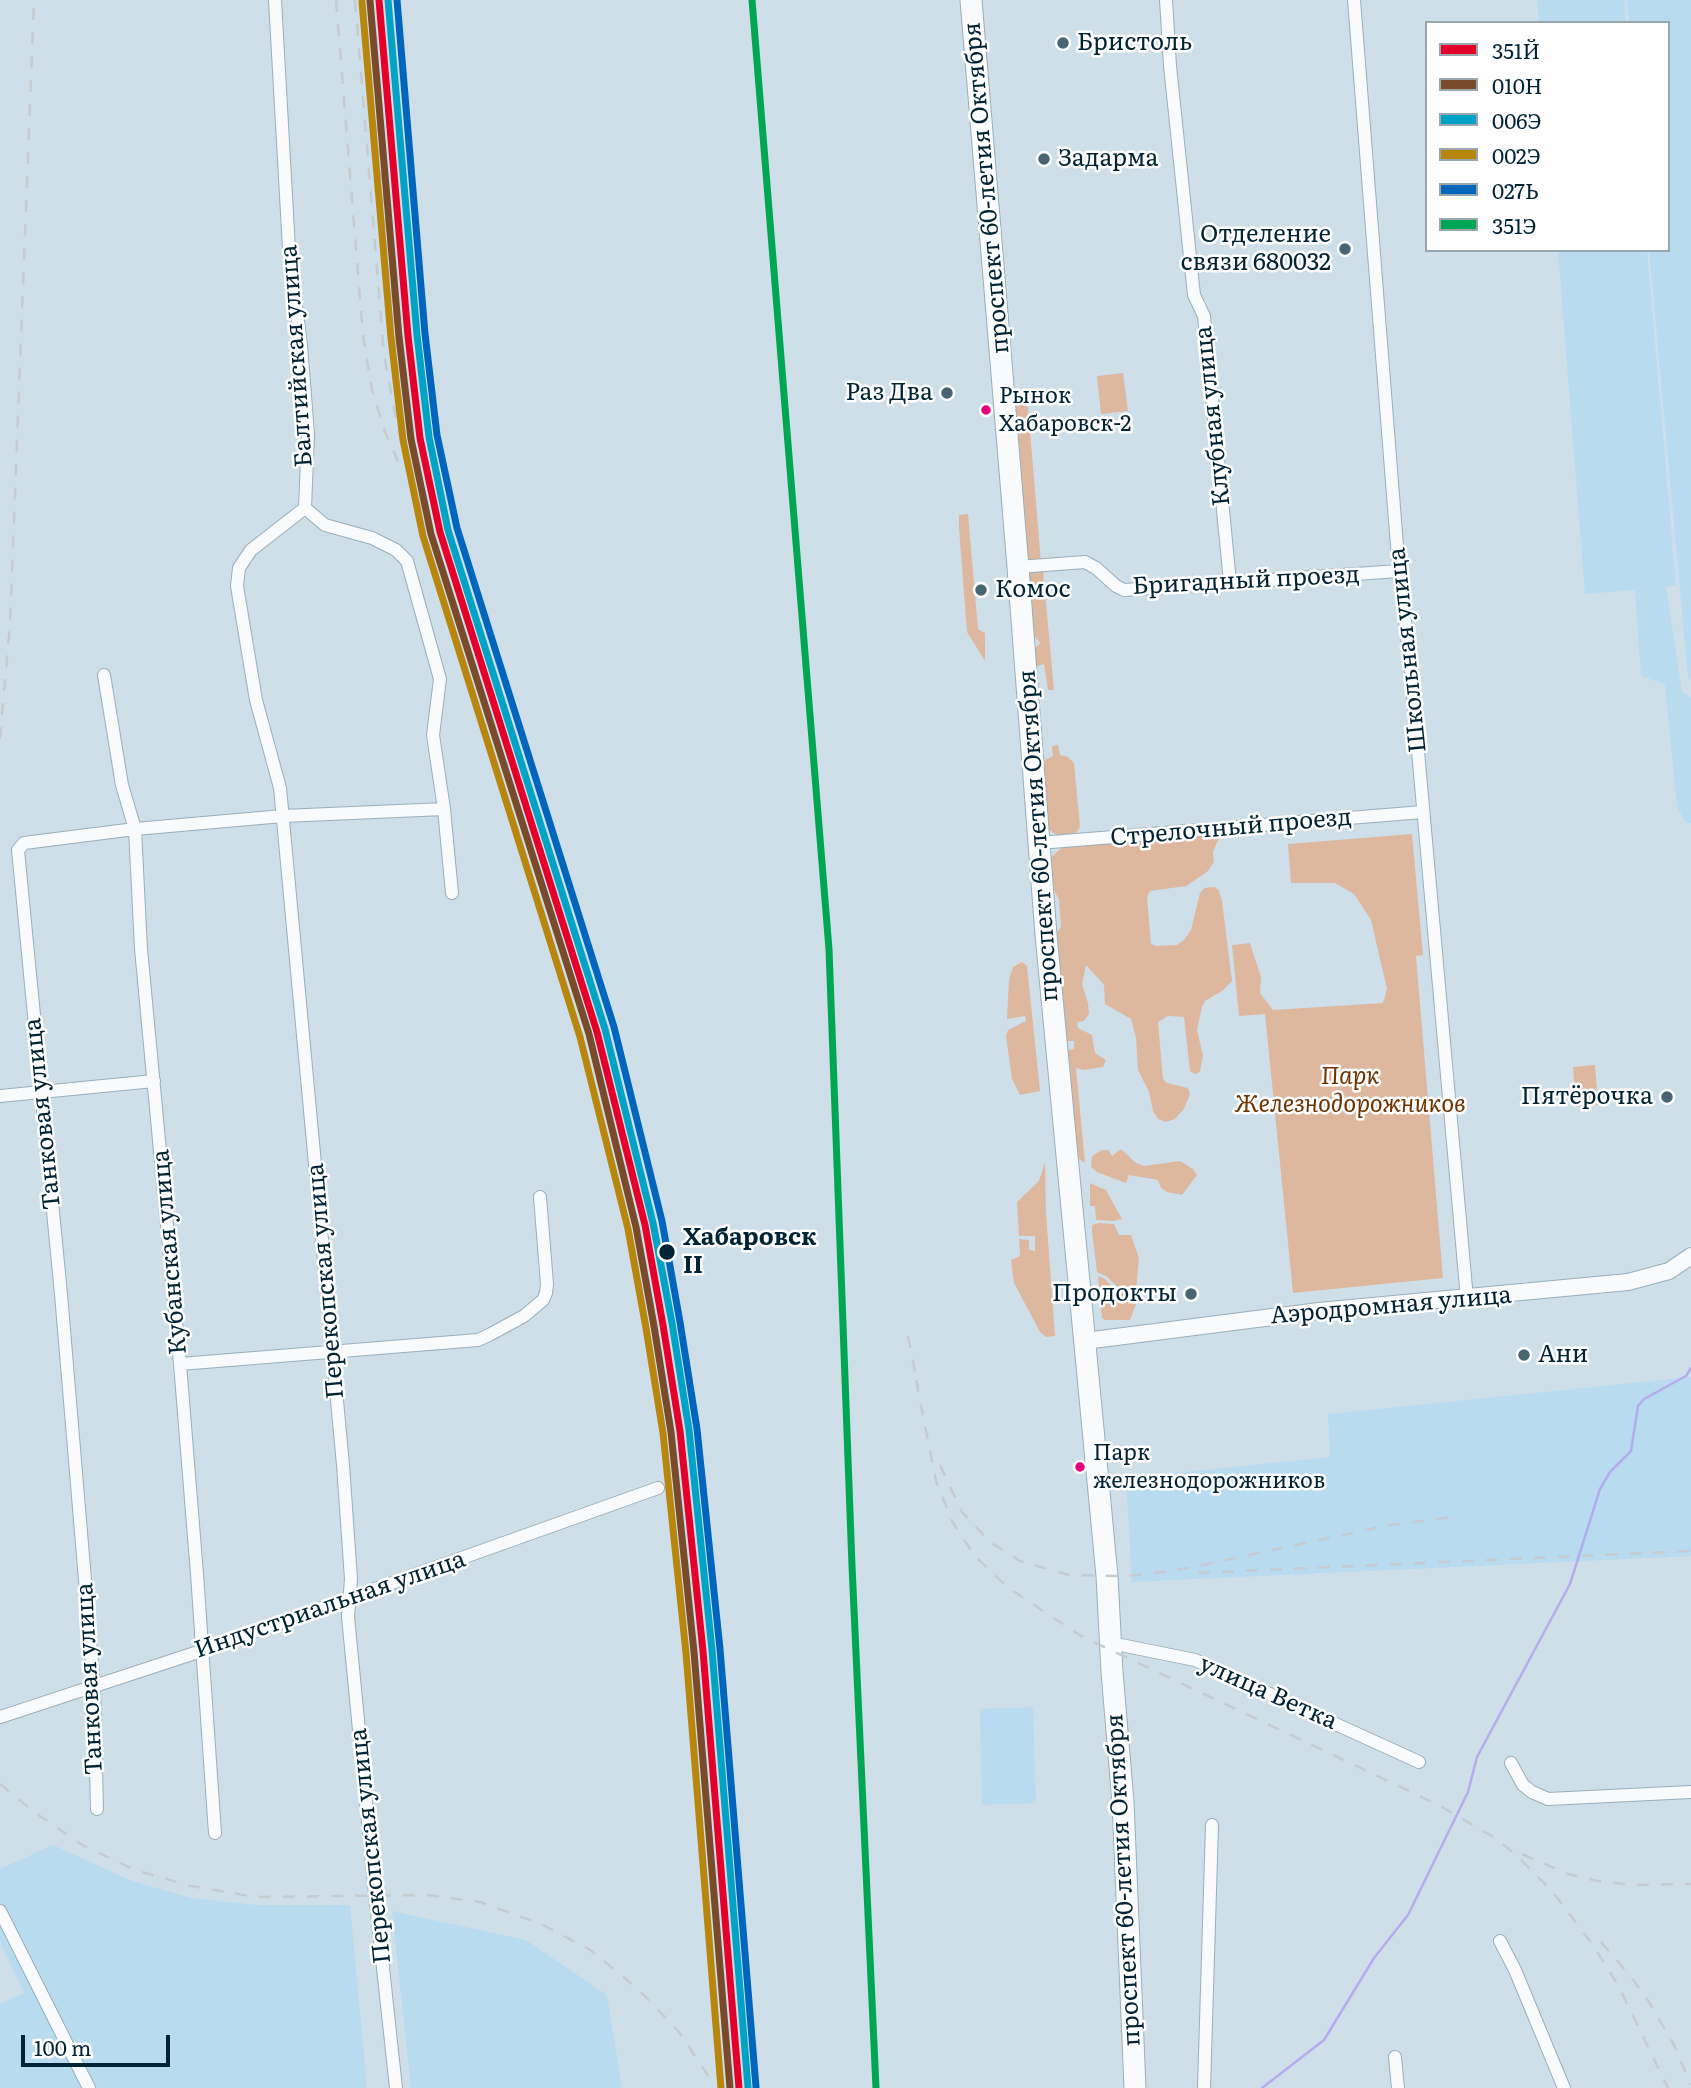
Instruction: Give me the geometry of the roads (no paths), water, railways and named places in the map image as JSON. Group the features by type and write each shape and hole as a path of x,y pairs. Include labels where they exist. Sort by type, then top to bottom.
{"highway":[{"name":"проспект 60-летия Октября","path":"971,0 1039,843 1111,1643 1123,1802 1135,2088"},
{"name":"проспект 60-летия Октября","path":"1112,1672 1109,1707 1115,1803 1124,2088"}],"street":[{"name":"Балтийская улица","path":"275,0 284,119 289,249 308,434 305,508"},
{"name":"Клубная улица","path":"1166,0 1170,66 1194,295 1203,316 1230,582"},
{"name":"Школьная улица","path":"1354,0 1399,571 1410,662 1467,1299"},
{"path":"305,508 325,525 372,538 396,550 407,561 440,679 433,735 452,893"},
{"name":"Перекопская улица","path":"305,508 251,550 244,558 237,576 251,674 280,788 283,816 334,1352 351,1579 348,1617 374,1894 396,2088"},
{"name":"Бригадный проезд","path":"1018,567 1085,562 1125,590 1399,571"},
{"name":"Кубанская улица","path":"104,675 122,785 135,829 141,949 180,1364 215,1833"},
{"name":"Танковая улица","path":"97,1809 94,1687 18,850 24,843 135,829 283,816 444,809"},
{"name":"Стрелочный проезд","path":"1039,843 1423,812"},
{"path":"0,1097 154,1081"},
{"path":"180,1364 478,1340 515,1323 543,1300 547,1284 540,1197"},
{"name":"Аэродромная улица","path":"1085,1341 1318,1311 1628,1282 1669,1271 1691,1256"},
{"name":"Индустриальная улица","path":"0,1717 201,1651 658,1489"},
{"name":"улица Ветка","path":"1111,1643 1195,1660 1419,1762"},
{"path":"1511,1763 1523,1785 1548,1799 1691,1792"},
{"path":"1204,2088 1212,1825"},
{"path":"0,1911 89,2088"},
{"path":"1500,1941 1515,1970 1564,2088"},
{"path":"1395,2057 1398,2088"}],"waterway":[{"path":"1262,2088 1324,2040 1374,1958 1408,1915 1468,1792 1477,1757 1570,1584 1600,1489 1610,1472 1631,1451 1638,1406 1644,1399 1686,1376 1691,1368"}],"railway":[{"path":"0,739 10,624 34,0"},
{"path":"336,0 363,336 372,390 385,432 402,470"},
{"path":"355,0 384,355 398,429 423,516 568,964"},
{"path":"376,122 399,380"},
{"path":"908,1336 918,1387"},
{"path":"916,1380 936,1481 952,1521 974,1555 1007,1587 1081,1636 1442,1807 1495,1838 1552,1891 1593,1945 1618,1985 1668,2088"},
{"path":"940,1465 962,1512 990,1542 1020,1561 1069,1575 1149,1574 1390,1525 1455,1517"},
{"path":"1198,1573 1691,1551"},
{"path":"0,1784 34,1812 84,1846 135,1870 191,1886 255,1897 428,1895 480,1902 541,1924 589,1949 638,1989 679,2032 707,2074 712,2088"},
{"path":"1522,1854 1568,1874 1598,1881 1634,1885 1691,1884"},
{"path":"1601,1942 1649,2002 1674,2045 1691,2085"}],"place":[{"name":"Бристоль","path":"1063,43"},
{"name":"Задарма","path":"1044,159"},
{"name":"Отделение связи 680032","path":"1345,249"},
{"name":"Раз Два","path":"947,393"},
{"name":"Рынок Хабаровск-2","path":"986,410"},
{"name":"Комос","path":"981,590"},
{"name":"Пятёрочка","path":"1667,1097"},
{"name":"Хабаровск II","path":"667,1252"},
{"name":"Продокты","path":"1191,1294"},
{"name":"Ани","path":"1524,1355"},
{"name":"Парк железнодорожников","path":"1080,1467"}],"park label":[{"name":"Парк Железнодорожников","path":"1350,1091"}]}
